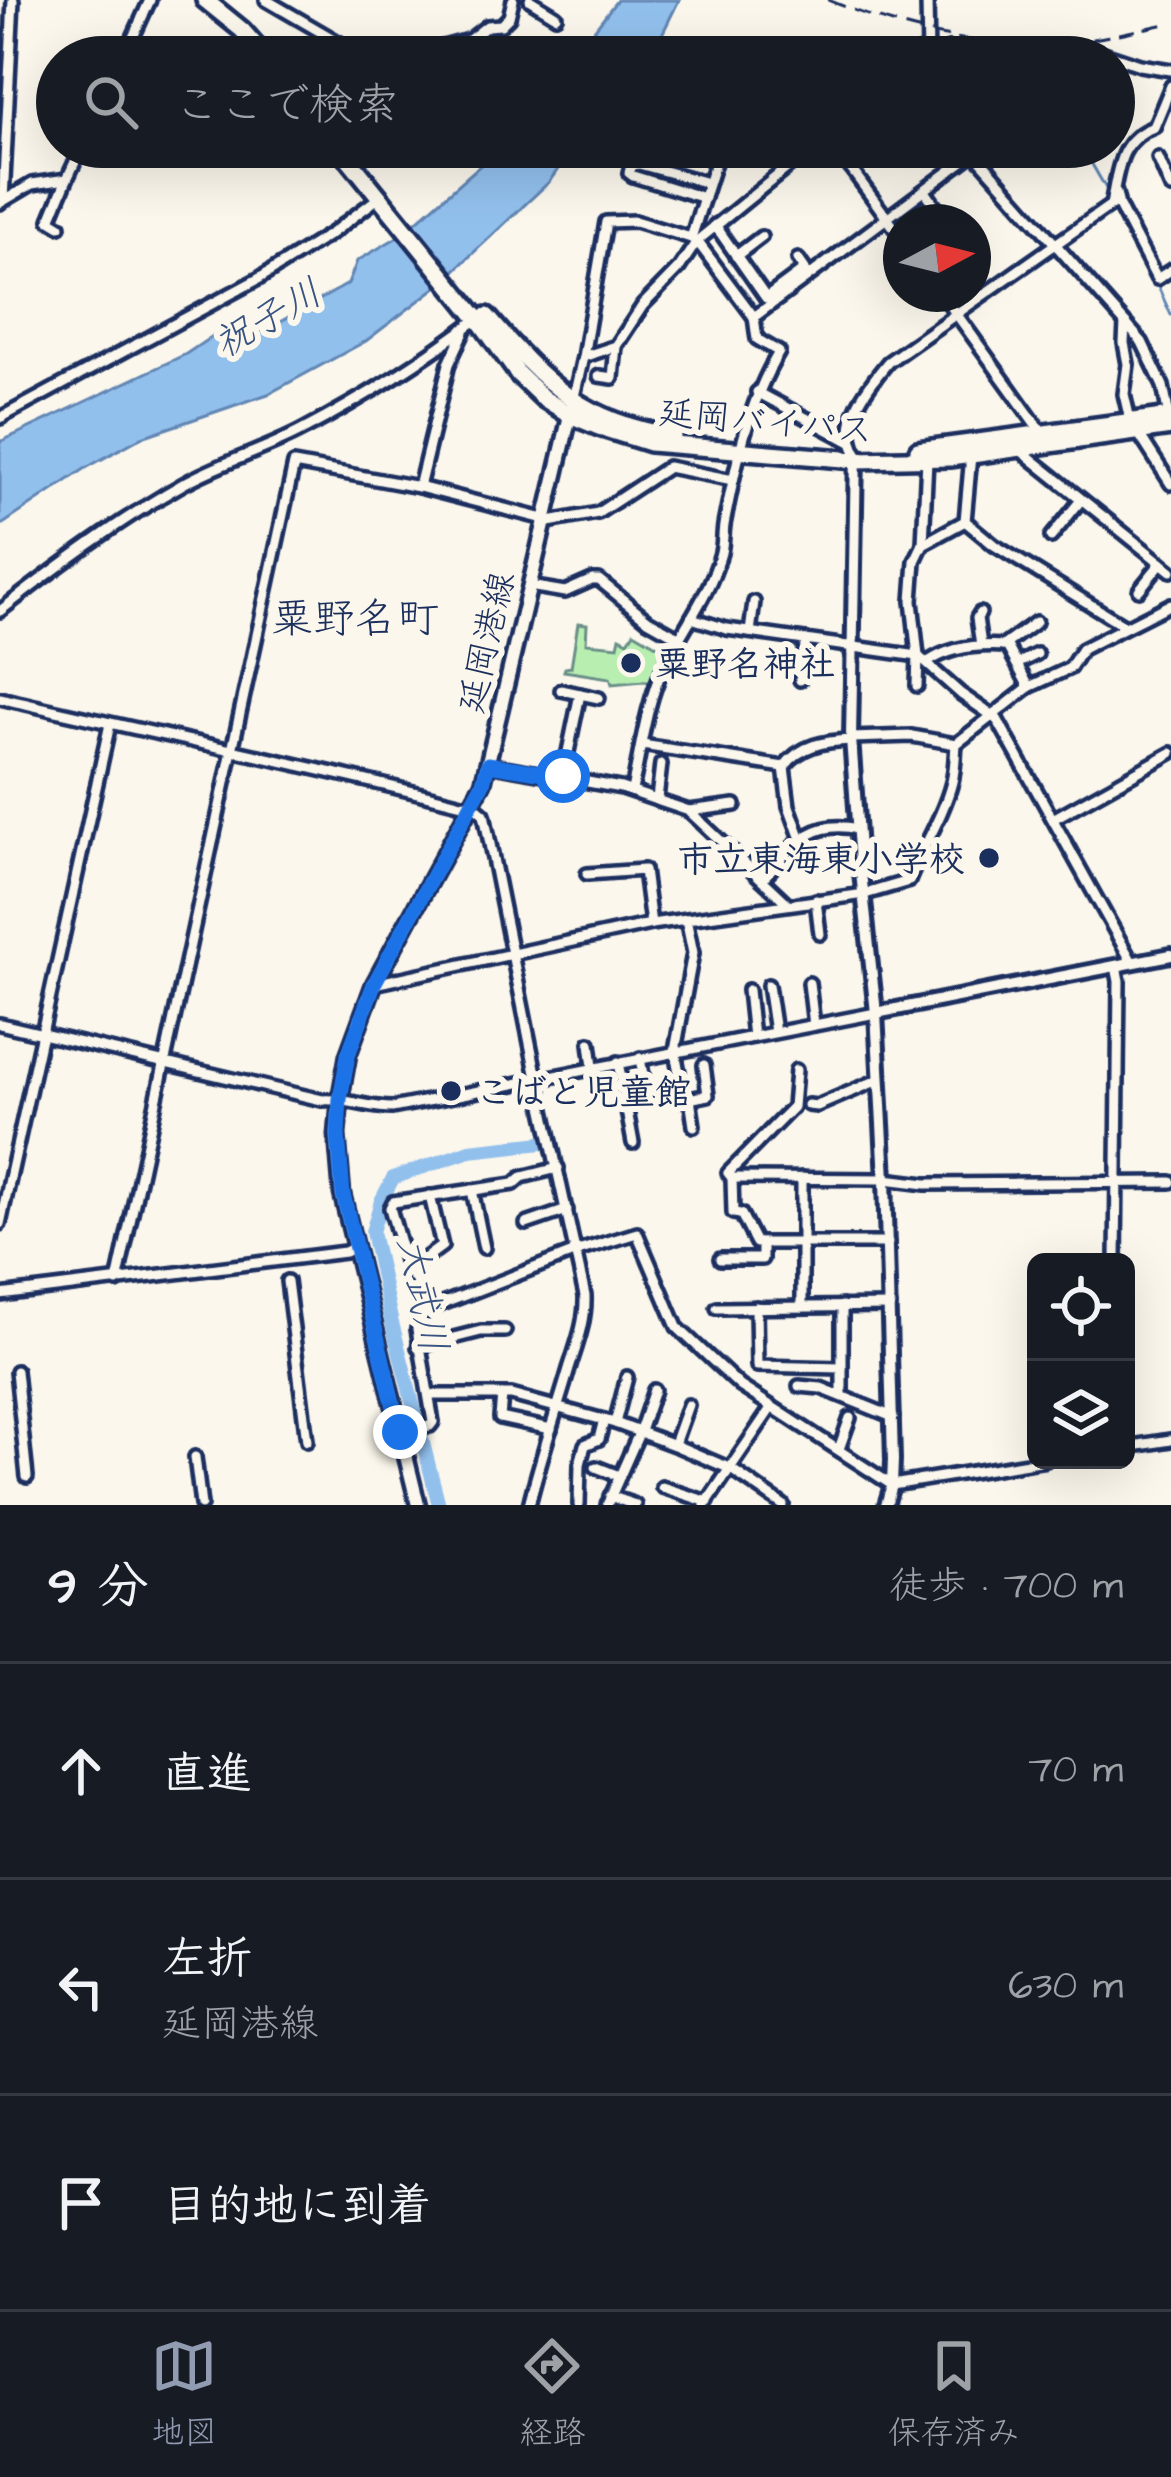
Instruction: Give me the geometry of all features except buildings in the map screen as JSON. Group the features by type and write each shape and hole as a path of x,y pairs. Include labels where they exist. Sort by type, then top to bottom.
{"highway":[{"path":"205,0 247,36"},
{"path":"222,0 260,36"},
{"name":"延岡バイパス","path":"356,168 476,315 572,408 670,436 927,459 1019,449 1134,426"},
{"name":"延岡バイパス","path":"363,168 380,197"},
{"name":"延岡バイパス","path":"854,451 933,449 1170,422"}],"main road":[{"name":"延岡港線","path":"418,1505 339,1170 340,1099 348,1055 374,984 483,783 572,408"}],"street":[{"path":"1,202 13,0"},
{"path":"134,36 150,0"},
{"path":"266,0 327,36"},
{"path":"475,36 487,26 501,25 509,17 513,0"},
{"path":"530,0 556,16"},
{"path":"927,0 928,36"},
{"path":"1135,63 1171,70"},
{"path":"1135,136 1154,127 1171,86"},
{"path":"1159,158 1171,188"},
{"path":"60,226 50,220 72,168"},
{"path":"630,168 633,176 704,198"},
{"path":"654,168 709,183"},
{"path":"599,376 613,378 616,346 643,304 679,268 694,239 714,168"},
{"path":"694,239 787,168"},
{"path":"850,168 883,212"},
{"path":"908,204 953,168"},
{"path":"990,168 1142,342 1163,386 1170,422"},
{"path":"886,1505 892,1485 893,1417 886,1178 851,739 855,413 863,392 887,362 1113,195 1119,168"},
{"path":"1,202 32,184 67,179"},
{"path":"926,190 935,204"},
{"path":"1113,195 1157,279 1171,270"},
{"path":"0,418 260,278 380,197"},
{"path":"572,408 606,222 635,221 694,239 754,317 757,339 779,352 757,392 733,480 721,555 656,687 632,790"},
{"path":"754,317 883,223"},
{"path":"715,225 766,298 805,269 798,259"},
{"path":"736,256 761,237"},
{"path":"958,314 1042,434"},
{"path":"418,487 449,364 476,315"},
{"path":"0,611 137,511 188,481 297,434 355,402 417,364 476,315"},
{"path":"1125,323 1124,394 1134,426 1171,484"},
{"path":"583,357 616,346"},
{"path":"757,392 854,451"},
{"path":"1019,449 1166,567 1139,590"},
{"path":"965,521 971,455"},
{"path":"917,686 923,659 912,601 915,562 923,544 927,459"},
{"path":"117,1282 294,464 418,487 543,521 598,513 668,467 733,480"},
{"path":"1051,537 1081,500"},
{"path":"923,544 965,521"},
{"path":"965,521 994,545 1125,626"},
{"path":"529,586 565,592 599,580 648,620 680,638"},
{"path":"750,632 754,602"},
{"path":"784,766 801,750 828,742 912,736 956,743 1029,687 1070,668 1082,649 1171,604"},
{"path":"980,613 981,645"},
{"path":"691,618 923,659 981,645 1007,646 1029,687"},
{"path":"1004,646 1036,622"},
{"path":"800,680 806,640"},
{"path":"1017,664 1037,654"},
{"path":"923,659 997,719 1132,962"},
{"path":"561,690 599,698"},
{"path":"563,776 580,694"},
{"path":"0,698 472,804 484,814 586,1295 586,1312 529,1505"},
{"path":"0,1225 110,724"},
{"path":"374,984 651,924 865,894 909,881 952,782 956,743"},
{"path":"642,745 784,766"},
{"path":"1053,819 1168,755 1171,770"},
{"path":"488,764 632,790 689,811 788,904"},
{"path":"657,799 661,764"},
{"path":"784,766 789,806 801,839"},
{"path":"689,811 735,806"},
{"path":"762,879 801,839 822,828 857,829"},
{"path":"586,874 644,870 651,924"},
{"path":"816,900 820,934"},
{"path":"686,919 693,952 675,1052 684,1100 708,1095 704,1065"},
{"path":"0,1024 322,1100 392,1108 1171,955"},
{"path":"1115,966 1119,981 1116,1253"},
{"path":"809,983 814,1025"},
{"path":"768,985 775,1032"},
{"path":"748,990 753,1037"},
{"path":"590,1043 593,1067"},
{"path":"640,1058 646,1097"},
{"path":"619,1062 633,1144"},
{"path":"796,1070 794,1107 728,1173 733,1213 741,1214 756,1243 888,1243"},
{"path":"808,1106 878,1080"},
{"path":"690,1099 694,1126"},
{"path":"400,1432 434,1422 416,1329 424,1311 416,1281 408,1271 393,1202 514,1184 522,1177 558,1168"},
{"path":"732,1178 886,1178 926,1184 1171,1182"},
{"path":"802,1178 802,1307"},
{"path":"472,1190 484,1248"},
{"path":"408,1271 442,1246 430,1196"},
{"path":"526,1224 567,1210"},
{"path":"424,1311 637,1234 677,1327 740,1386 892,1485 1027,1463"},
{"path":"720,1259 762,1259 762,1243"},
{"path":"0,1295 345,1252 355,1247"},
{"path":"287,1281 307,1441"},
{"path":"842,1306 842,1396"},
{"path":"716,1308 890,1306"},
{"path":"757,1307 758,1366 842,1368"},
{"path":"418,1347 481,1331 506,1331"},
{"path":"16,1372 27,1477"},
{"path":"579,1505 585,1445 598,1439 610,1422 627,1377"},
{"path":"799,1386 820,1388 893,1417"},
{"path":"635,1505 609,1500 654,1390"},
{"path":"429,1395 502,1395 640,1431 730,1469 782,1505"},
{"path":"502,1395 500,1418 550,1430"},
{"path":"674,1444 688,1405"},
{"path":"662,1487 707,1503 772,1408"},
{"path":"839,1449 850,1418"},
{"path":"1135,1446 1171,1440"},
{"path":"195,1457 201,1505"},
{"path":"596,1467 619,1476"}],"green space":[{"path":"578,623 587,624 586,643 618,646 620,637 628,641 634,632 670,653 656,683 612,684 610,678 564,671 571,667"}],"water":[{"path":"617,0 679,0 661,36 589,36"},
{"path":"477,168 559,168 438,286 366,341 268,394 142,437 0,526 0,442 186,354 220,331 220,355 348,284 357,261 401,235"}],"waterway":[{"path":"1094,168 1108,192"},
{"path":"1155,280 1171,315"},
{"name":"大武川","path":"439,1505 372,1232 393,1178 470,1151 542,1143"}],"railway":[{"path":"828,0 947,36"},
{"path":"1107,36 1171,23"}],"place":[{"name":"粟野名神社","path":"631,663"},
{"name":"市立東海東小学校","path":"989,858"},
{"name":"こばと児童館","path":"451,1091"}],"district":[{"name":"粟野名町","path":"355,617"}],"route":[{"path":"400,1432 339,1170 340,1099 348,1055 374,984 483,783 488,764 563,776"}],"water label":[{"name":"祝子川","path":"267,317"}]}
